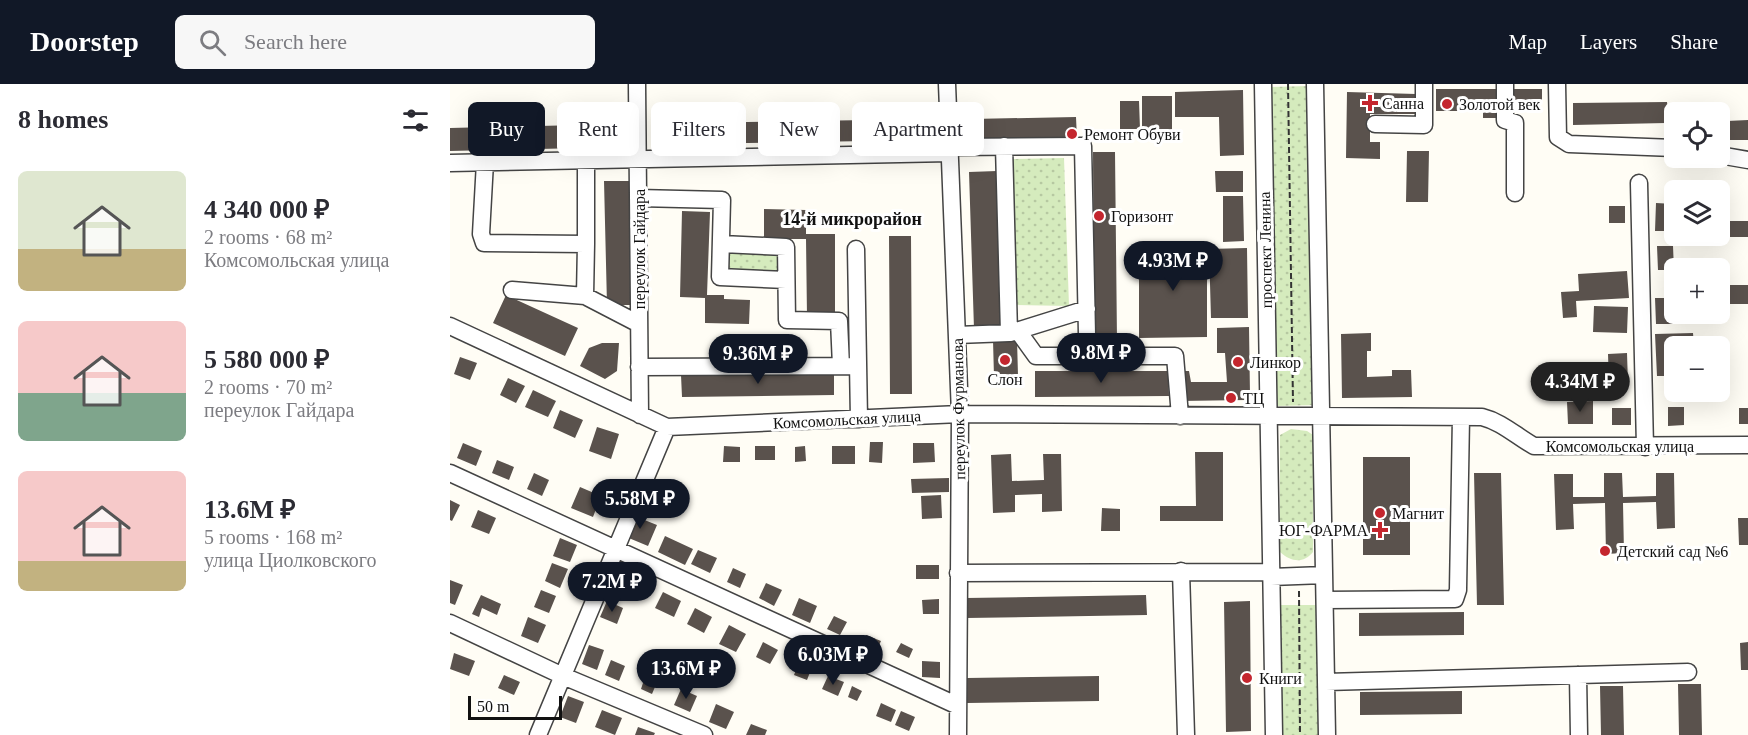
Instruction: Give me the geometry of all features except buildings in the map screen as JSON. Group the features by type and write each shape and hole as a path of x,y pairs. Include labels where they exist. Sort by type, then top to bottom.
{"street":[{"name":"переулок Гайдара","path":"638,84 640,415"},
{"name":"переулок Фурманова","path":"947,84 948,102"},
{"name":"проспект Ленина","path":"1263,84 1274,735"},
{"path":"1315,84 1327,735"},
{"path":"1375,124 1424,125 1424,84"},
{"path":"1505,84 1505,120 1515,123 1515,193"},
{"path":"1557,84 1558,137 1569,144 1664,147"},
{"path":"1004,146 1013,332 1036,356 1175,356 1180,416"},
{"path":"984,147 1083,146 1087,334"},
{"path":"450,163 852,153"},
{"name":"переулок Фурманова","path":"950,156 960,414 956,705 958,735"},
{"path":"1730,157 1748,160"},
{"path":"585,296 586,160"},
{"path":"485,162 481,234 484,243 586,244"},
{"path":"1639,183 1645,447"},
{"path":"638,198 722,200 720,277 786,280"},
{"path":"722,244 786,247 787,321 839,321 841,366"},
{"path":"856,249 859,419"},
{"path":"512,290 585,296 639,324"},
{"path":"957,335 1013,332 1087,309"},
{"name":"Комсомольская улица","path":"450,326 667,428 960,414 1267,416"},
{"path":"639,367 858,366"},
{"path":"1267,416 1321,416"},
{"name":"Комсомольская улица","path":"1321,416 1482,417 1498,421 1515,436 1534,446 1748,445"},
{"path":"1325,600 1455,599 1458,590 1461,417"},
{"path":"538,735 667,428"},
{"path":"450,473 956,705"},
{"path":"958,573 1181,571 1324,575"},
{"path":"1181,571 1186,735"},
{"path":"450,623 563,675 704,735"},
{"path":"1326,682 1688,672"},
{"path":"1578,675 1579,735"}],"path":[{"path":"1288,84 1293,416"},
{"path":"1298,576 1300,735"}],"green space":[{"path":"1310,86 1317,405 1276,406 1269,87"},
{"path":"1064,158 1069,306 1016,305 1012,159"},
{"path":"727,249 781,252 781,272 727,270"},
{"path":"1291,429 1307,431 1313,435 1313,552 1301,560 1293,560 1280,552 1280,435"},
{"path":"1281,605 1320,605 1322,735 1282,735"}],"place":[{"name":"Санна","path":"1370,103"},
{"name":"Золотой век","path":"1447,104"},
{"name":"Ремонт Обуви","path":"1072,134"},
{"name":"Горизонт","path":"1099,216"},
{"name":"Слон","path":"1005,360"},
{"name":"Линкор","path":"1238,362"},
{"name":"ТЦ","path":"1231,398"},
{"name":"Магнит","path":"1380,513"},
{"name":"ЮГ-ФАРМА","path":"1380,530"},
{"name":"Детский сад №6","path":"1605,551"},
{"name":"Книги","path":"1247,678"}],"district":[{"name":"14-й микрорайон","path":"852,219"}]}
